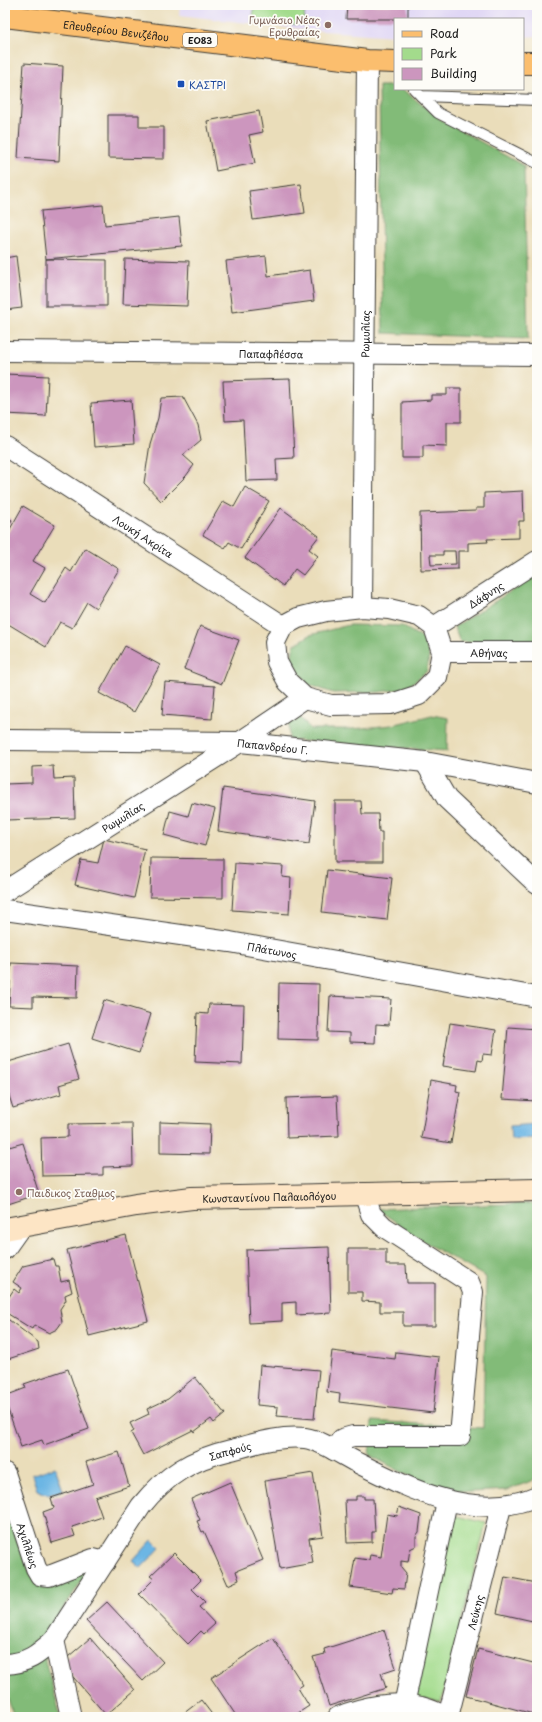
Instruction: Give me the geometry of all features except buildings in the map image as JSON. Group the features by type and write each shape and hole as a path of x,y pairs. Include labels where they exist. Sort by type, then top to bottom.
{"main road":[{"name":"Ελευθερίου Βενιζέλου","path":"5,16 367,60 394,62"},
{"path":"524,63 537,63"}],"street":[{"name":"Ρωμυλίας","path":"362,607 367,60"},
{"name":"Παπαφλέσσα","path":"5,351 365,355 537,355"},
{"name":"Λουκή Ακρίτα","path":"5,446 283,626"},
{"name":"Δάφνης","path":"434,627 537,562"},
{"path":"362,607 388,609 419,616 434,627 442,652 437,677 419,695 391,704 331,705 306,698 288,682 277,662 275,642 283,626 298,618 326,611 362,607"},
{"name":"Αθήνας","path":"442,652 537,652"},
{"name":"Ρωμυλίας","path":"5,891 240,742 306,698"},
{"name":"Παπανδρέου Γ.","path":"5,740 240,742 425,762 537,783"},
{"path":"425,762 447,799 537,884"},
{"name":"Πλάτωνος","path":"5,910 230,942 537,997"},
{"name":"Κωνσταντίνου Παλαιολόγου","path":"14,1227 136,1205 192,1198 537,1190"},
{"path":"334,1450 342,1439 353,1436 460,1436 473,1292 469,1282 384,1227 371,1214 364,1193"},
{"path":"5,1249 14,1227"},
{"name":"Σαπφούς","path":"5,1664 18,1664 36,1657 54,1640 141,1506 155,1488 174,1473 194,1462 216,1453 286,1438 306,1438 334,1450 409,1488 447,1500 473,1505 501,1507 522,1503 537,1496"},
{"name":"Αχιλλέως","path":"5,1473 40,1575 49,1576 93,1560 105,1562"},
{"path":"415,1710 447,1500"},
{"name":"Λεύκης","path":"448,1717 501,1507"},
{"path":"54,1640 71,1717"},
{"path":"338,1717 384,1705 448,1717"}],"lane":[{"path":"418,92 537,100"},
{"path":"418,92 438,113 537,163"}],"shaded area":[{"name":"Γυμνάσιο Νέας Ερυθραίας","path":"180,5 537,5 537,36 524,37 524,18 394,18 394,36 309,30 179,15"}],"green space":[{"path":"254,5 305,5 304,25 253,21"},
{"path":"379,86 394,86 394,90 403,90 440,119 524,166 528,339 383,333"},
{"path":"537,575 537,642 460,642 454,627"},
{"path":"349,625 402,626 424,639 429,655 427,671 407,688 379,692 333,693 307,684 291,660 294,645 310,635"},
{"path":"432,715 448,718 447,751 289,740 289,718 300,717 310,729 352,729 392,725"},
{"path":"537,1203 537,1479 507,1490 470,1492 421,1482 369,1455 372,1421 483,1428 486,1277 431,1246 377,1209"},
{"path":"5,1503 31,1576 90,1568 50,1629 45,1661 61,1717 14,1717 5,1690"},
{"path":"453,1515 486,1523 441,1702 411,1696"}],"water":[{"path":"535,1124 536,1139 511,1140 510,1126"},
{"path":"55,1467 63,1490 49,1495 37,1490 32,1475"},
{"path":"152,1540 160,1548 141,1568 133,1561"}],"place":[{"name":"Γυμνάσιο Νέας Ερυθραίας","path":"328,25"},
{"name":"ΚΑΣΤΡΙ","path":"181,84"},
{"name":"Παιδικος Σταθμος","path":"19,1192"}]}
